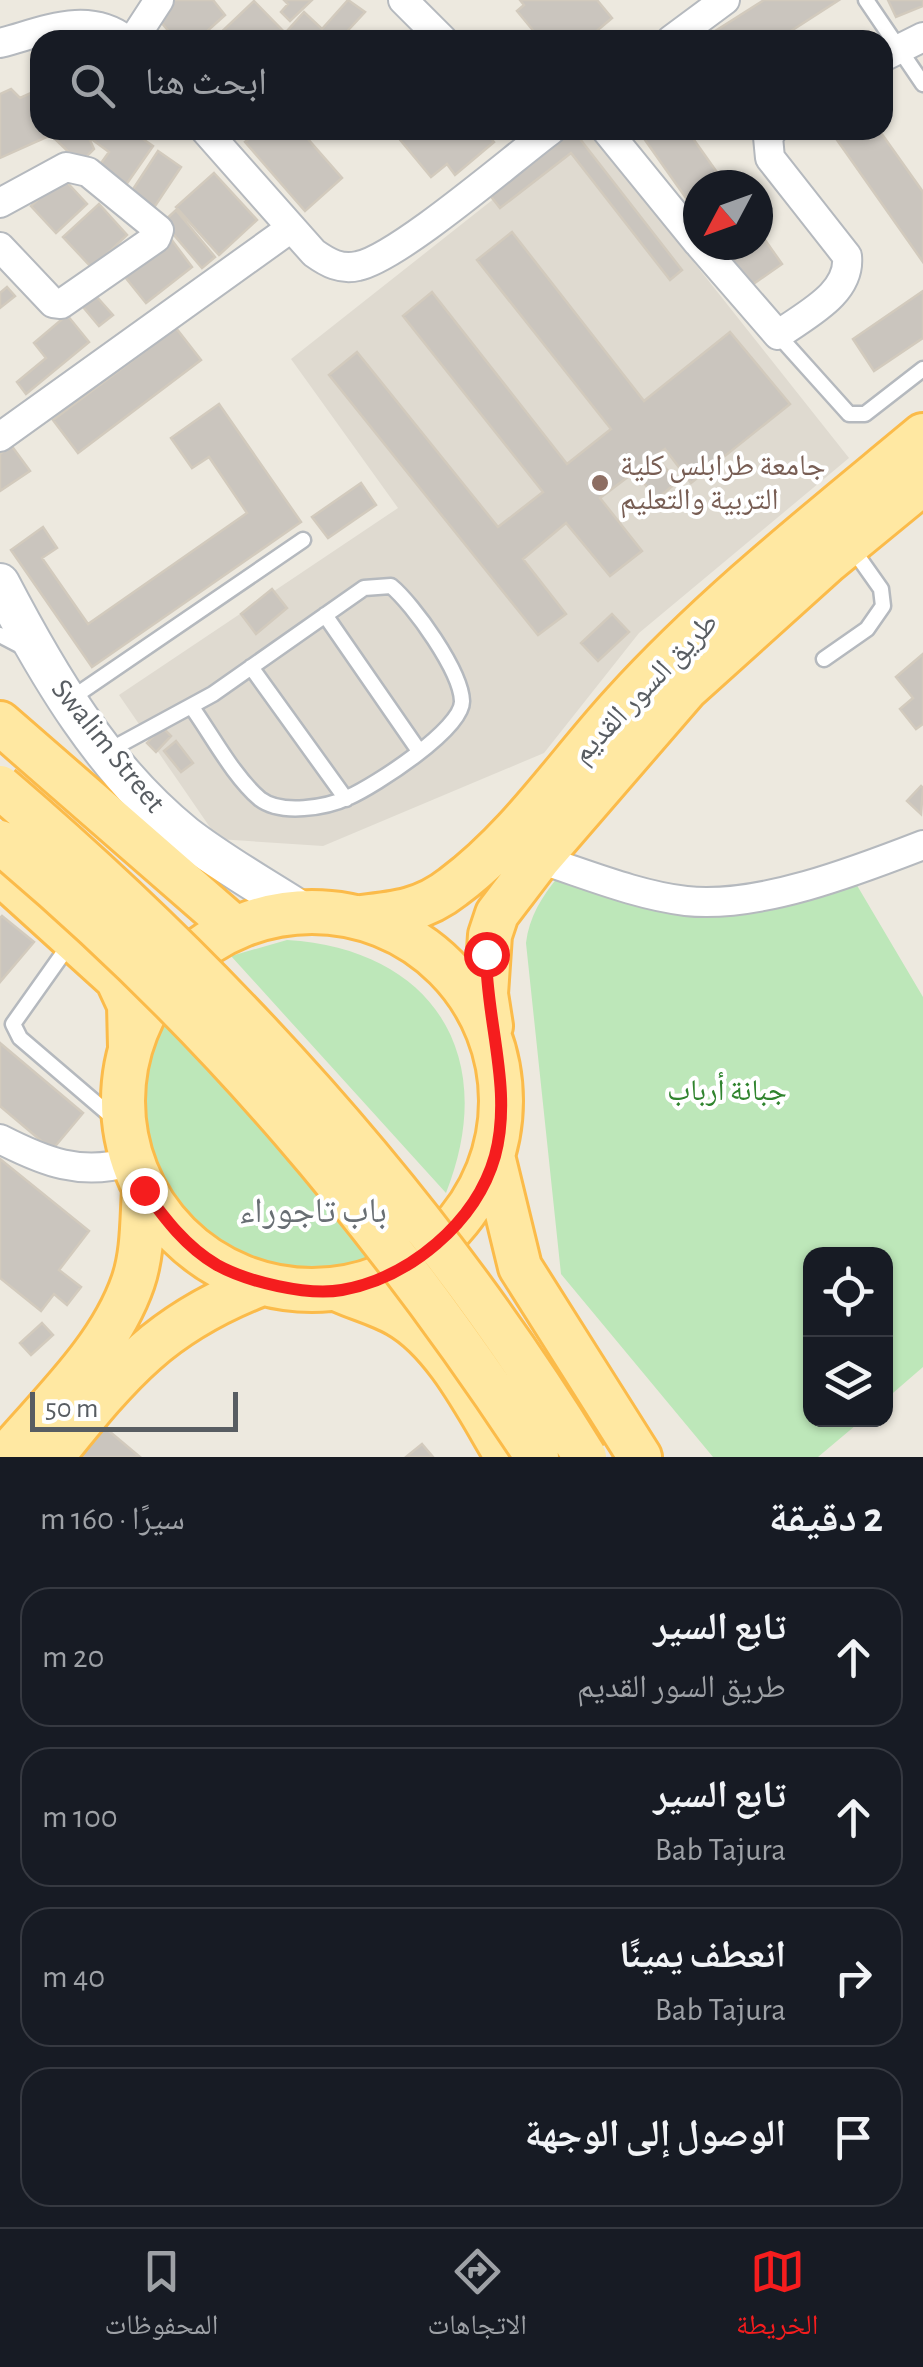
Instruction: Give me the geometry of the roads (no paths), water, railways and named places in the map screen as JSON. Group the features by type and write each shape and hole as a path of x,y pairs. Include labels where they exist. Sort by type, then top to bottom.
{"main road":[{"name":"طريق السور القديم","path":"361,917 413,912 454,887 522,822 639,688 726,605 923,434"},
{"name":"طريق السور القديم","path":"494,1160 502,1104 486,994 490,935 498,914 539,859 686,689 849,543 923,483"},
{"name":"Swalim Street","path":"0,583 37,654 137,790 186,836 301,911"},
{"path":"0,723 234,927"},
{"path":"0,787 136,905 258,1027 385,1174 478,1292 585,1457"},
{"path":"0,842 80,908 205,1029 332,1172 450,1325 537,1457"},
{"path":"0,873 117,979 129,1005 130,1047"},
{"path":"5,1457 94,1350 124,1304 140,1252 133,1159 122,1086 130,1047 152,998 188,956 234,927 301,911 361,917 405,936 444,964 474,1002 494,1046"},
{"path":"133,1159 176,1233 215,1264 262,1284 341,1290 400,1316 438,1353 507,1457"},
{"path":"341,1290 406,1267 460,1222 494,1160"},
{"path":"494,1160 520,1267 640,1457"},
{"path":"52,1457 145,1348 192,1316 262,1284"}],"street":[{"path":"136,30 159,0"},
{"path":"684,30 725,0"},
{"path":"417,4 436,30"},
{"path":"56,30 91,22 114,30"},
{"path":"0,43 30,36"},
{"path":"893,52 923,37"},
{"path":"215,140 291,228 327,262 352,267 370,263 528,140"},
{"path":"614,140 683,224"},
{"path":"713,260 778,335 843,285 849,272 846,256 770,158 768,140"},
{"path":"0,203 66,167 76,167 88,172 159,230 156,238 61,304 54,303 0,247"},
{"path":"0,438 291,228"},
{"path":"539,859 691,902 756,896 869,866 923,845"},
{"path":"0,1139 68,1168 107,1168 133,1159"}],"lane":[{"path":"866,0 879,30"},
{"path":"893,57 923,84"},
{"path":"778,335 849,414 865,414 923,369"},
{"path":"68,700 303,540"},
{"path":"824,660 867,630 883,606 881,589 849,543"},
{"path":"106,752 192,706 364,588 390,586 407,599 455,676 462,703 454,724 346,799 289,809 261,800 192,706"},
{"path":"324,615 419,751"},
{"path":"0,634 37,654"},
{"path":"251,667 346,799"},
{"path":"74,937 13,1024 20,1038 133,1159"}],"place":[{"name":"جامعة طرابلس كلية التربية والتعليم","path":"600,483"}],"district":[{"name":"باب تاجوراء","path":"313,1211"}],"park label":[{"name":"جبانة أرباب","path":"727,1091"}]}
